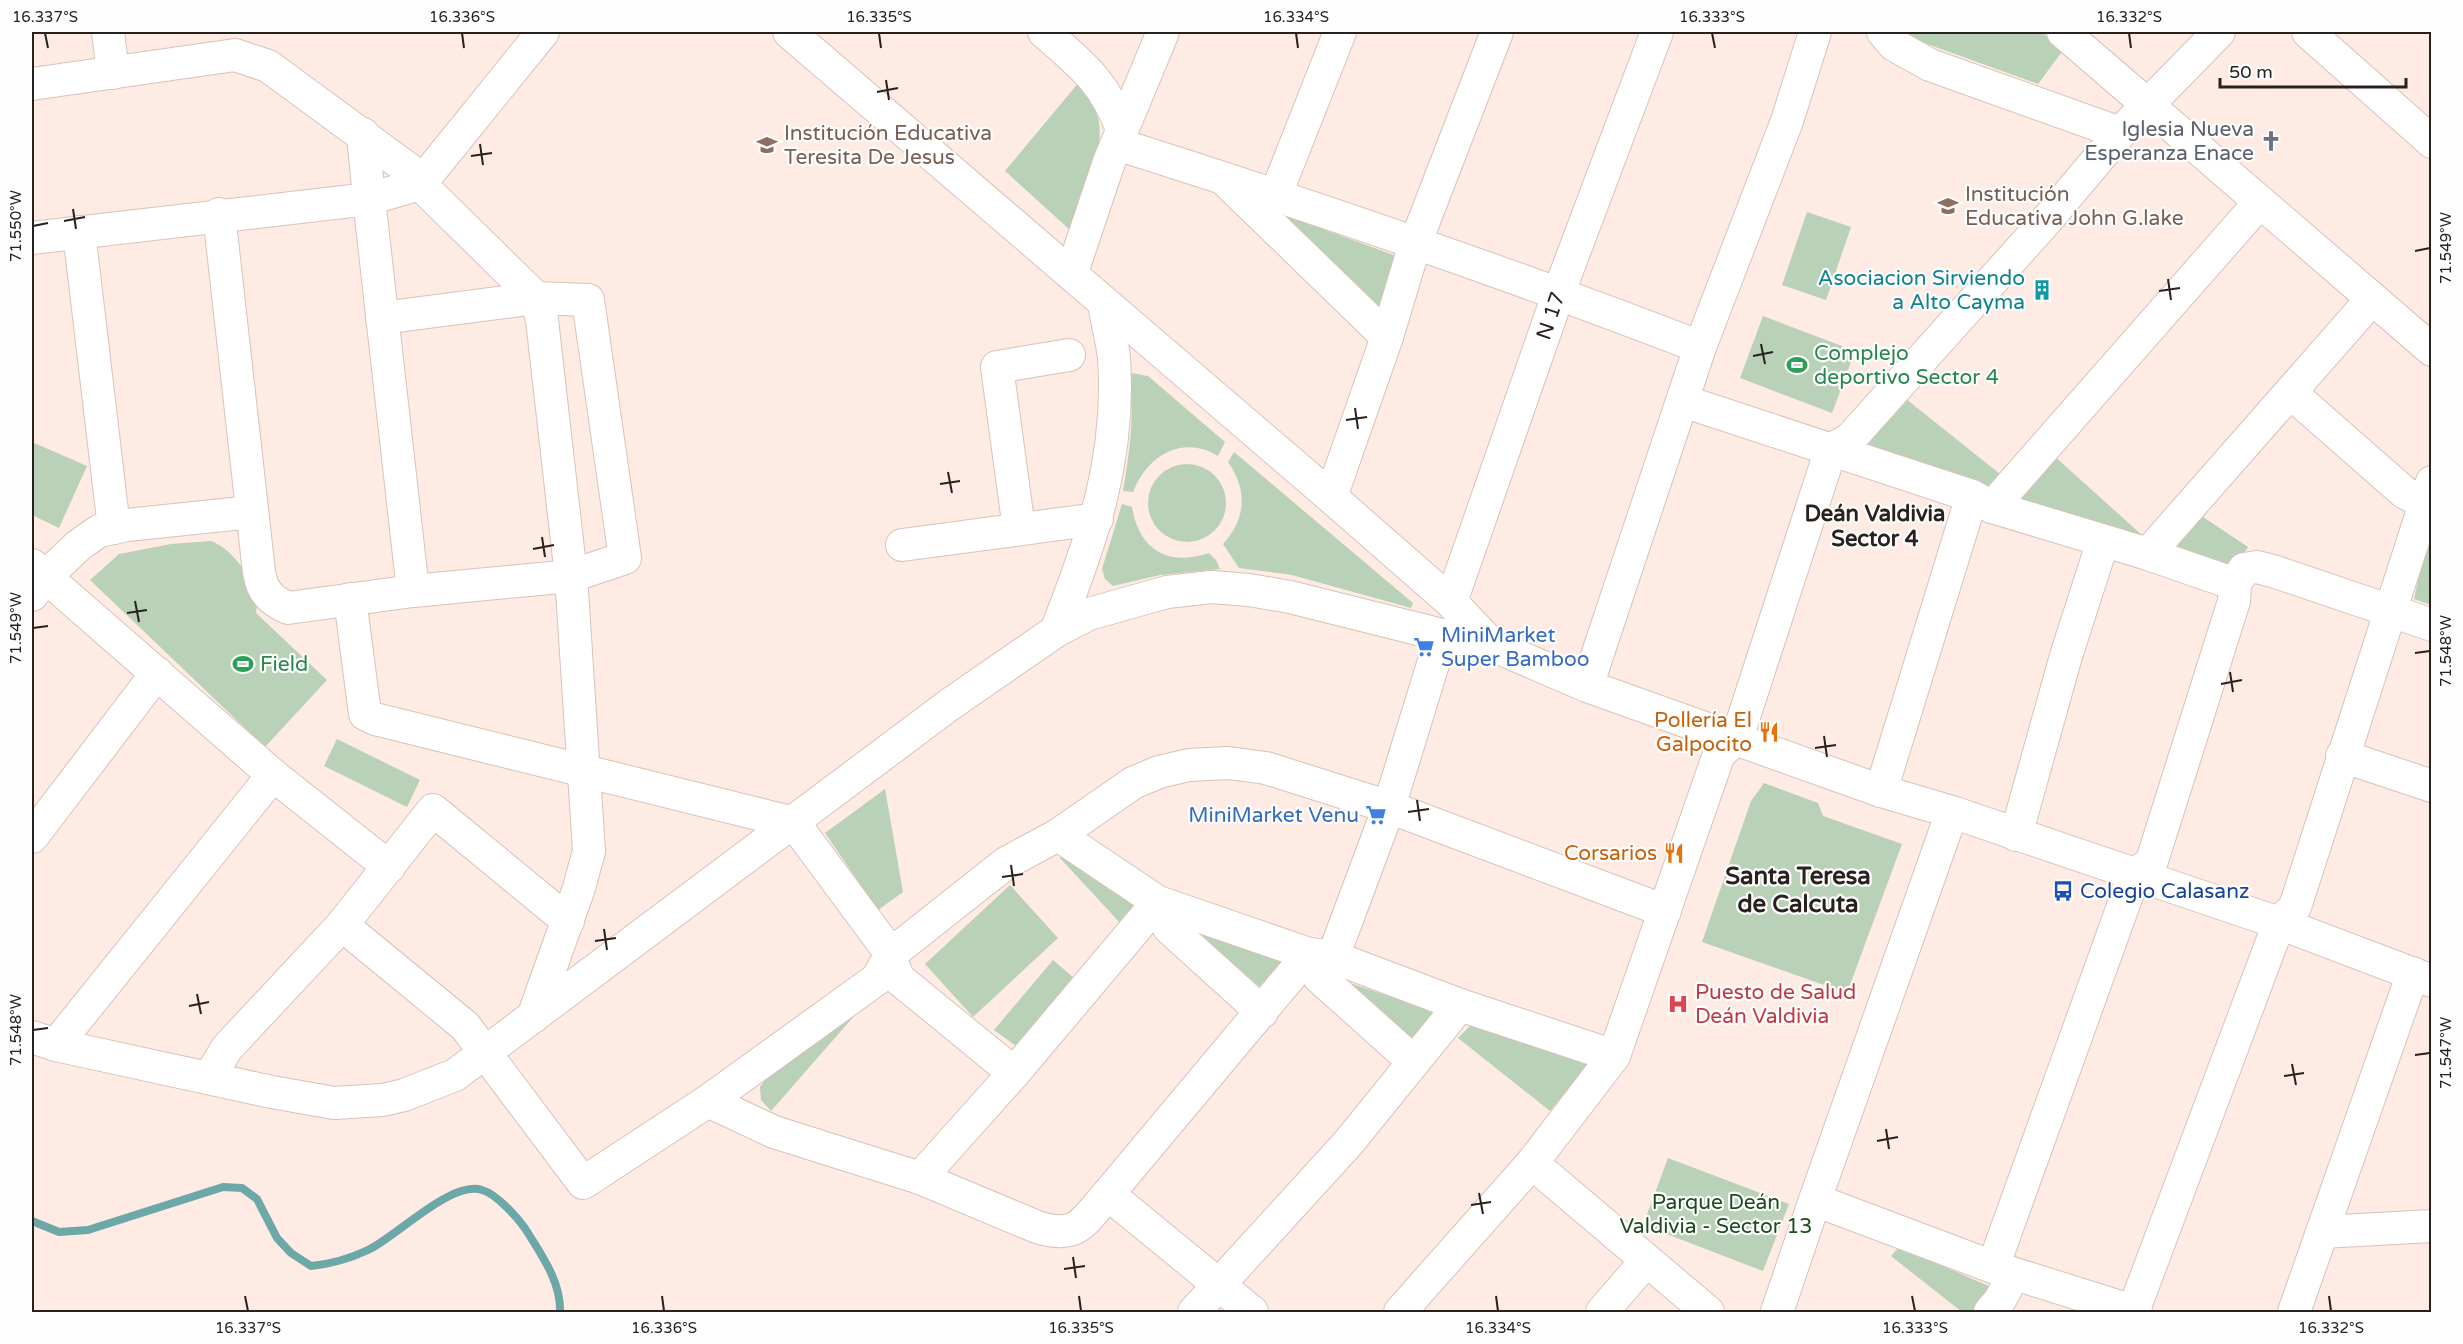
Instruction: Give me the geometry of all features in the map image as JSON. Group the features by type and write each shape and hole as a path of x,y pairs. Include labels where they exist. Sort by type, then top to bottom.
{"street":[{"path":"108,32 113,73"},
{"path":"32,238 219,214 369,199 420,184 543,32"},
{"path":"789,32 1072,272 1104,304 1331,497 1451,603 1492,645"},
{"path":"1044,32 1097,80 1113,105 1119,137"},
{"path":"1072,272 1119,137 1163,32"},
{"path":"1276,195 1340,32"},
{"path":"1331,497 1387,337 1415,244 1497,32"},
{"name":"N 17","path":"1451,603 1559,292 1658,32"},
{"path":"1587,686 1700,347 1787,121 1815,32"},
{"path":"1883,32 1894,45 1930,65 2120,133"},
{"path":"2063,32 2432,350"},
{"path":"1400,1312 1532,1163 1614,1056 1719,754 1737,738 1831,449 1849,441 2046,220 2120,133 2219,32"},
{"path":"2308,32 2432,142"},
{"path":"32,84 235,56 268,66 411,171 420,184 536,298 542,320 571,576 589,850 568,921 533,1017"},
{"path":"363,134 413,591"},
{"path":"1119,137 1222,177 1559,292 1700,347"},
{"path":"1222,177 1387,337"},
{"path":"1881,791 1982,501 2260,202"},
{"path":"219,214 261,585 276,603 288,608 413,591 571,576 625,558 588,300 536,298 382,318"},
{"path":"79,232 114,528"},
{"path":"2148,554 2372,299"},
{"path":"1056,631 1097,519 1111,453 1114,358 1104,304"},
{"path":"1018,529 997,367 1068,355"},
{"path":"1815,1200 2003,1271 2135,1312 2279,923 2295,907 2342,756 2429,498 2405,493 2291,393"},
{"path":"1683,401 2148,554 2235,585"},
{"path":"252,512 99,531 36,579 157,674 273,775 389,867"},
{"path":"902,545 1097,519"},
{"path":"2016,835 2066,656 2103,541"},
{"path":"1990,1312 2000,1300 2003,1271 2134,873 2151,864 2234,601 2235,585 2244,569 2257,567 2276,572 2432,625"},
{"path":"273,775 44,1041 272,1092 334,1103 383,1100 454,1075 949,705 1056,631 1089,614 1167,592 1212,587 1250,590 1290,597 1492,645 1587,686 1881,791 1952,812 2134,873 2279,923 2422,977 2322,1232 2294,1312"},
{"path":"350,599 365,714 375,719 794,823 891,954 899,979 1014,1073"},
{"path":"1414,1062 1319,977 1321,956 1389,807 1443,635"},
{"path":"32,837 157,674"},
{"path":"2342,756 2432,786"},
{"path":"342,925 465,1026 583,1183 708,1101 877,979 891,954 1006,863 1058,835 1133,783 1159,772 1207,764 1250,765 1266,768 1389,807 1665,911"},
{"path":"210,1078 227,1048 342,925 433,810 568,921"},
{"path":"1777,1312 1952,812"},
{"path":"1058,835 1158,902 1614,1056"},
{"path":"1158,902 1169,928 1262,1012"},
{"path":"920,1178 1014,1073 1158,902"},
{"path":"708,1101 774,1132 920,1178 1052,1232 1066,1233 1077,1228 1108,1194 1262,1012 1321,956"},
{"path":"1194,1312 1349,1142 1460,1005"},
{"path":"1532,1163 1708,1312"},
{"path":"1108,1194 1252,1312"},
{"path":"2322,1232 2432,1226"},
{"path":"1602,1312 1646,1261"}],"green space":[{"path":"1904,32 2042,32 2064,49 2038,84 1905,36"},
{"path":"1080,81 1096,112 1100,136 1095,163 1070,230 1005,171"},
{"path":"1807,212 1851,227 1826,300 1782,285"},
{"path":"1282,214 1396,256 1380,310 1279,220"},
{"name":"Complejo deportivo Sector 4","path":"1763,316 1855,351 1832,413 1740,378"},
{"path":"1131,373 1148,376 1225,442 1218,456 1192,447 1167,452 1147,468 1133,492 1123,491 1131,434 1128,377"},
{"path":"1906,399 2000,474 1991,488 1868,444"},
{"path":"32,442 87,466 59,528 32,515"},
{"path":"1234,452 1413,603 1411,608 1292,575 1239,568 1223,544 1236,525 1242,504 1239,483 1228,462"},
{"path":"2053,455 2143,536 2016,501"},
{"path":"1187,464 1202,467 1215,475 1223,488 1226,503 1223,518 1215,531 1202,539 1187,542 1172,539 1159,531 1151,518 1148,503 1151,488 1159,475 1172,467"},
{"path":"1122,504 1132,507 1141,534 1158,551 1168,556 1181,558 1209,553 1216,560 1220,569 1160,575 1113,586 1105,579 1102,569"},
{"path":"2200,515 2248,547 2236,566 2172,547"},
{"path":"211,541 228,552 244,570 254,592 256,613 327,680 265,747 90,580 119,554 171,544"},
{"path":"2426,543 2431,548 2431,605 2414,599"},
{"path":"337,739 420,780 407,807 324,766"},
{"path":"1764,783 1818,803 1823,816 1902,844 1847,993 1702,942 1751,801"},
{"path":"885,789 903,892 878,910 825,833"},
{"path":"1063,853 1139,904 1122,925 1060,858"},
{"path":"1010,885 1058,938 973,1017 925,964"},
{"path":"1192,928 1285,961 1261,988"},
{"path":"1053,960 1074,978 1016,1046 994,1030"},
{"path":"1341,980 1436,1012 1413,1043"},
{"path":"869,999 771,1111 761,1100 760,1087 765,1080"},
{"path":"1472,1024 1588,1065 1550,1111 1458,1038"},
{"name":"Parque Deán Valdivia - Sector 13","path":"1668,1158 1789,1204 1763,1271 1643,1225"},
{"path":"1899,1247 1991,1287 1974,1312 1962,1312 1891,1256"}],"waterway":[{"path":"32,1221 59,1232 88,1230 223,1187 242,1188 257,1199 277,1238 291,1253 311,1266 340,1261 368,1250 424,1211 455,1193 469,1189 482,1190 501,1202 528,1233 554,1281 560,1301 560,1312"}],"place":[{"name":"Iglesia Nueva Esperanza Enace","path":"2271,141"},
{"name":"Institución Educativa Teresita De Jesus","path":"767,145"},
{"name":"Institución Educativa John G.lake","path":"1948,206"},
{"name":"Asociacion Sirviendo a Alto Cayma","path":"2042,290"},
{"name":"Complejo deportivo Sector 4","path":"1797,365"},
{"name":"MiniMarket Super Bamboo","path":"1424,647"},
{"name":"Field","path":"243,664"},
{"name":"Pollería El Galpocito","path":"1769,732"},
{"name":"MiniMarket Venu","path":"1376,815"},
{"name":"Corsarios","path":"1674,853"},
{"name":"Colegio Calasanz","path":"2063,891"},
{"name":"Puesto de Salud Deán Valdivia","path":"1678,1004"}],"district":[{"name":"Deán Valdivia Sector 4","path":"1875,526"},
{"name":"Santa Teresa de Calcuta","path":"1798,890"}]}
